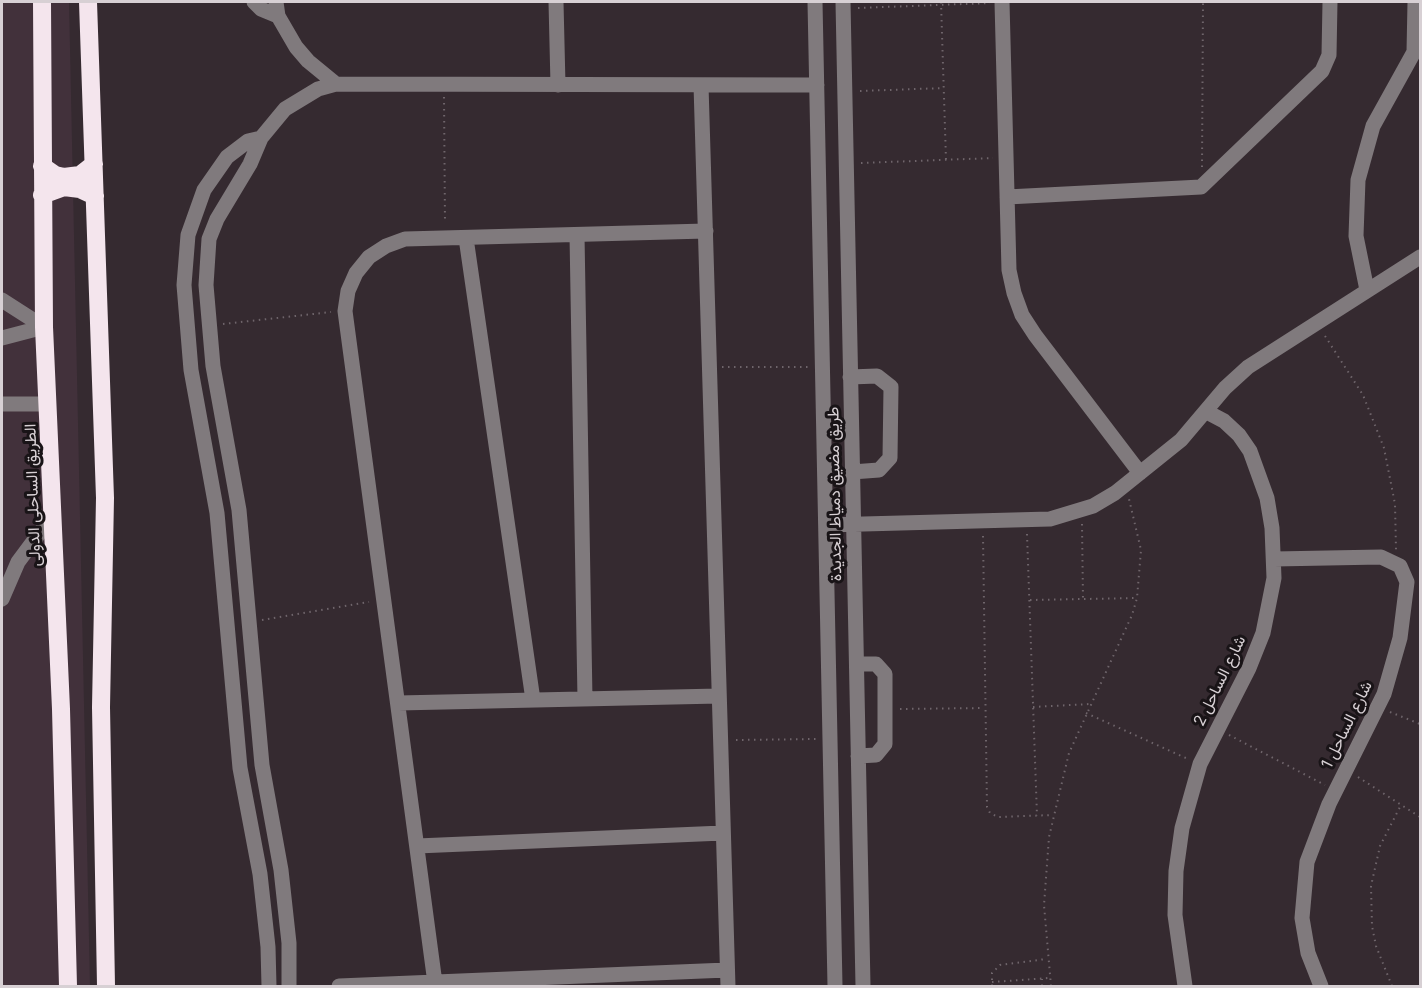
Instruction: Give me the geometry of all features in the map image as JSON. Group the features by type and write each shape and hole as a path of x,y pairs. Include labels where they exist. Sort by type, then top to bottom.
{"highway":[{"name":"الطريق الساحلى الدولى","path":"42,2 44,327 61,709 68,987"},
{"path":"88,2 105,498 101,707 106,987"},
{"path":"42,166 64,177 80,174 94,164"},
{"path":"42,195 64,187 80,189 95,196"}],"street":[{"path":"254,2 261,9 277,9 302,54 336,84"},
{"path":"556,2 558,85"},
{"name":"طريق مضيق دمياط الجديدة","path":"815,2 835,987"},
{"path":"1002,2 1009,270 1014,293 1022,315 1140,473"},
{"path":"1007,197 1201,187 1210,182 1322,71 1329,55 1330,2"},
{"path":"1367,290 1356,236 1358,180 1373,126 1414,52 1415,2"},
{"name":"طريق مضيق دمياط الجديدة","path":"843,5 863,987"},
{"path":"289,987 289,943 281,870 262,765 239,510 208,325 206,262 209,240 217,219 250,164 261,138 272,122 293,103 318,89 336,84 817,85"},
{"path":"701,85 728,987"},
{"path":"261,138 248,141 232,152 204,190 188,235 183,285 191,370 217,513 240,768 260,874 268,947 269,987"},
{"path":"435,983 345,311 348,291 356,273 369,257 386,246 405,239 706,231"},
{"path":"577,235 585,699"},
{"path":"466,237 533,700"},
{"path":"826,525 1050,519 1082,511 1104,500 1125,485 1181,440 1207,412 1218,395 1241,373 1420,257"},
{"path":"2,300 44,327"},
{"path":"2,338 44,327"},
{"path":"850,377 881,377 891,387 890,458 879,470 852,472"},
{"path":"2,404 48,404"},
{"name":"شارع الساحل 2","path":"1185,987 1177,937 1176,871 1182,828 1200,764 1249,668 1263,633 1271,596 1274,559 1267,498 1251,451 1224,421 1207,412"},
{"path":"2,599 18,562 53,515"},
{"path":"1274,559 1381,556 1396,562"},
{"name":"شارع الساحل 1","path":"1321,987 1304,936 1302,899 1307,862 1335,791 1378,708 1393,665 1407,582 1396,562"},
{"path":"856,664 870,663 883,670 885,709 884,748 876,755 858,756"},
{"path":"398,704 719,696"},
{"path":"417,846 723,833"},
{"path":"339,987 728,970"}],"path":[{"path":"843,5 1002,2"},
{"path":"1201,187 1203,2"},
{"path":"941,3 946,160"},
{"path":"444,84 445,238"},
{"path":"844,92 944,88"},
{"path":"846,164 1006,157"},
{"path":"208,325 345,311"},
{"path":"1316,324 1344,362 1364,395 1384,448 1395,504 1396,562"},
{"path":"710,367 822,367"},
{"path":"1051,987 1047,959 1044,882 1053,815 1069,753 1132,615 1137,597 1141,550 1125,485"},
{"path":"1082,511 1083,599"},
{"path":"1027,520 1037,816"},
{"path":"983,521 988,810 998,817 1053,815"},
{"path":"1029,600 1137,597"},
{"path":"250,622 384,599"},
{"path":"1033,707 1090,704"},
{"path":"885,709 985,708"},
{"path":"1378,708 1420,724"},
{"path":"1086,713 1200,764"},
{"path":"1216,729 1335,791"},
{"path":"721,741 830,738"},
{"path":"1346,769 1420,817"},
{"path":"1392,987 1376,946 1372,926 1371,886 1380,846 1401,805"},
{"path":"1047,959 1000,965 994,970 992,985 1050,978"},
{"path":"1042,979 1042,987"}],"shaded area":[{"path":"2,2 69,2 90,986 2,986"}]}
